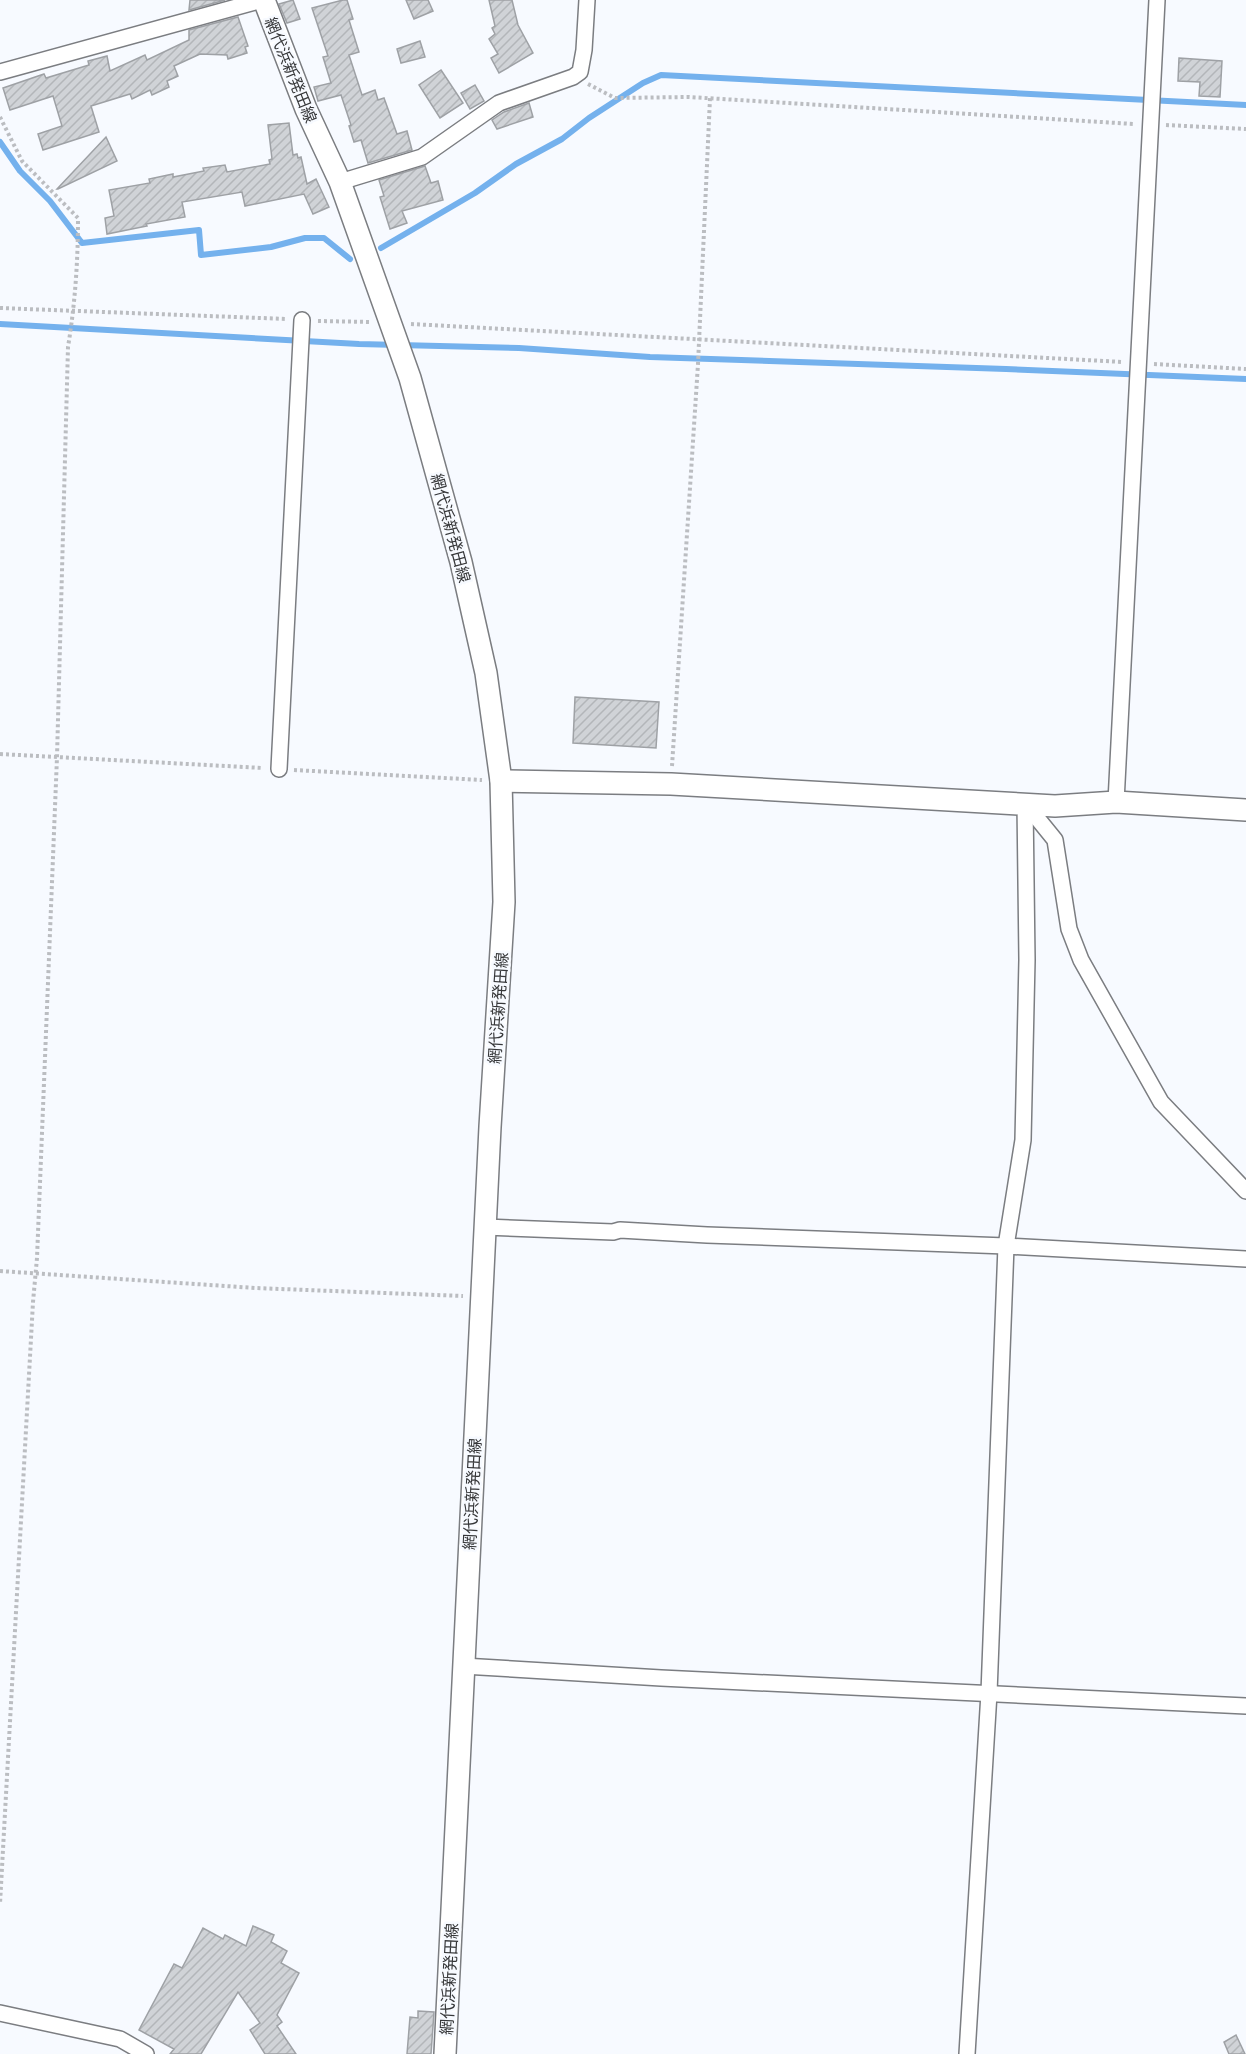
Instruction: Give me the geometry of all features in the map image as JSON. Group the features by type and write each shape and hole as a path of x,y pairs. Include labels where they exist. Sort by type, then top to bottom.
{"main road":[{"name":"網代浜新発田線","path":"263,0 306,109 340,182 420,411 461,562 486,674 501,781 504,902 481,1297 445,2054"},
{"path":"501,781 671,784 1055,806 1116,802 1246,810"}],"street":[{"path":"0,72 263,0"},
{"path":"340,182 422,157 500,104 580,72 584,50 587,0"},
{"path":"1116,802 1157,0"},
{"path":"279,769 302,320"},
{"path":"1025,803 1055,840 1069,929 1081,960 1161,1102 1246,1191"},
{"path":"967,2054 989,1693 1006,1246 1023,1140 1027,960 1025,803"},
{"path":"485,1227 613,1232 620,1230 1006,1246 1246,1259"},
{"path":"463,1666 662,1678 1246,1706"},
{"path":"0,2013 120,2039 146,2054"}],"path":[{"path":"573,76 615,98 710,98 1246,129"},
{"path":"671,784 698,364 710,98"},
{"path":"0,117 22,161 78,218 78,265 68,348 57,757 36,1273 0,1904"},
{"path":"0,308 391,323 1127,362"},
{"path":"1151,363 1246,369"},
{"path":"0,754 501,781"},
{"path":"0,1271 255,1288 481,1297"}],"building":[{"path":"190,0 225,0 189,10"},
{"path":"293,0 300,19 287,23 279,4"},
{"path":"347,0 353,19 349,20 359,52 349,55 362,95 375,90 378,100 384,98 397,134 407,131 412,150 368,163 361,140 354,142 341,95 318,101 314,87 331,83 323,57 328,56 312,8"},
{"path":"406,0 428,0 433,11 414,19"},
{"path":"489,0 512,0 518,25 533,53 499,73 491,58 498,54 489,39 495,34 492,28 495,26"},
{"path":"238,17 248,46 245,47 247,53 228,59 227,55 200,54 174,66 178,76 167,81 169,87 152,95 150,90 132,99 130,94 91,106 99,132 43,150 38,134 62,126 53,96 10,110 3,88 44,74 46,78 89,65 88,61 107,56 110,71 145,55 147,60 189,40 189,30"},
{"path":"420,41 425,57 401,63 397,49"},
{"path":"1179,58 1222,61 1220,97 1199,96 1200,82 1178,81"},
{"path":"441,70 463,103 440,118 419,85"},
{"path":"475,85 484,101 470,109 461,93"},
{"path":"529,103 533,117 497,129 492,120 504,112"},
{"path":"289,123 293,155 297,154 298,158 301,157 307,184 316,179 329,207 313,214 304,194 245,206 242,192 182,202 185,217 107,234 105,218 114,216 109,190 150,183 149,179 173,174 173,177 204,171 203,168 225,165 227,172 270,164 269,160 272,159 268,125"},
{"path":"106,137 117,161 57,189"},
{"path":"425,166 431,183 438,181 443,200 402,211 407,223 390,229 380,197 384,196 379,180"},
{"path":"575,697 659,702 656,748 573,743"},
{"path":"253,1926 274,1935 271,1942 287,1951 281,1963 299,1973 277,2015 282,2022 277,2026 296,2054 265,2054 250,2030 260,2023 238,1992 201,2054 170,2054 174,2049 139,2030 174,1964 182,1968 203,1928 223,1939 225,1935 246,1946"},
{"path":"418,2011 434,2012 431,2054 407,2054 410,2017 418,2018"},
{"path":"1236,2035 1245,2054 1229,2054 1224,2042"}],"waterway":[{"path":"381,248 475,193 516,164 562,139 589,118 643,83 661,75 1246,105"},
{"path":"0,142 20,171 50,201 82,243 199,230 201,255 271,247 305,238 324,238 350,259"},
{"path":"0,324 359,344 519,348 650,357 1246,379"}]}
